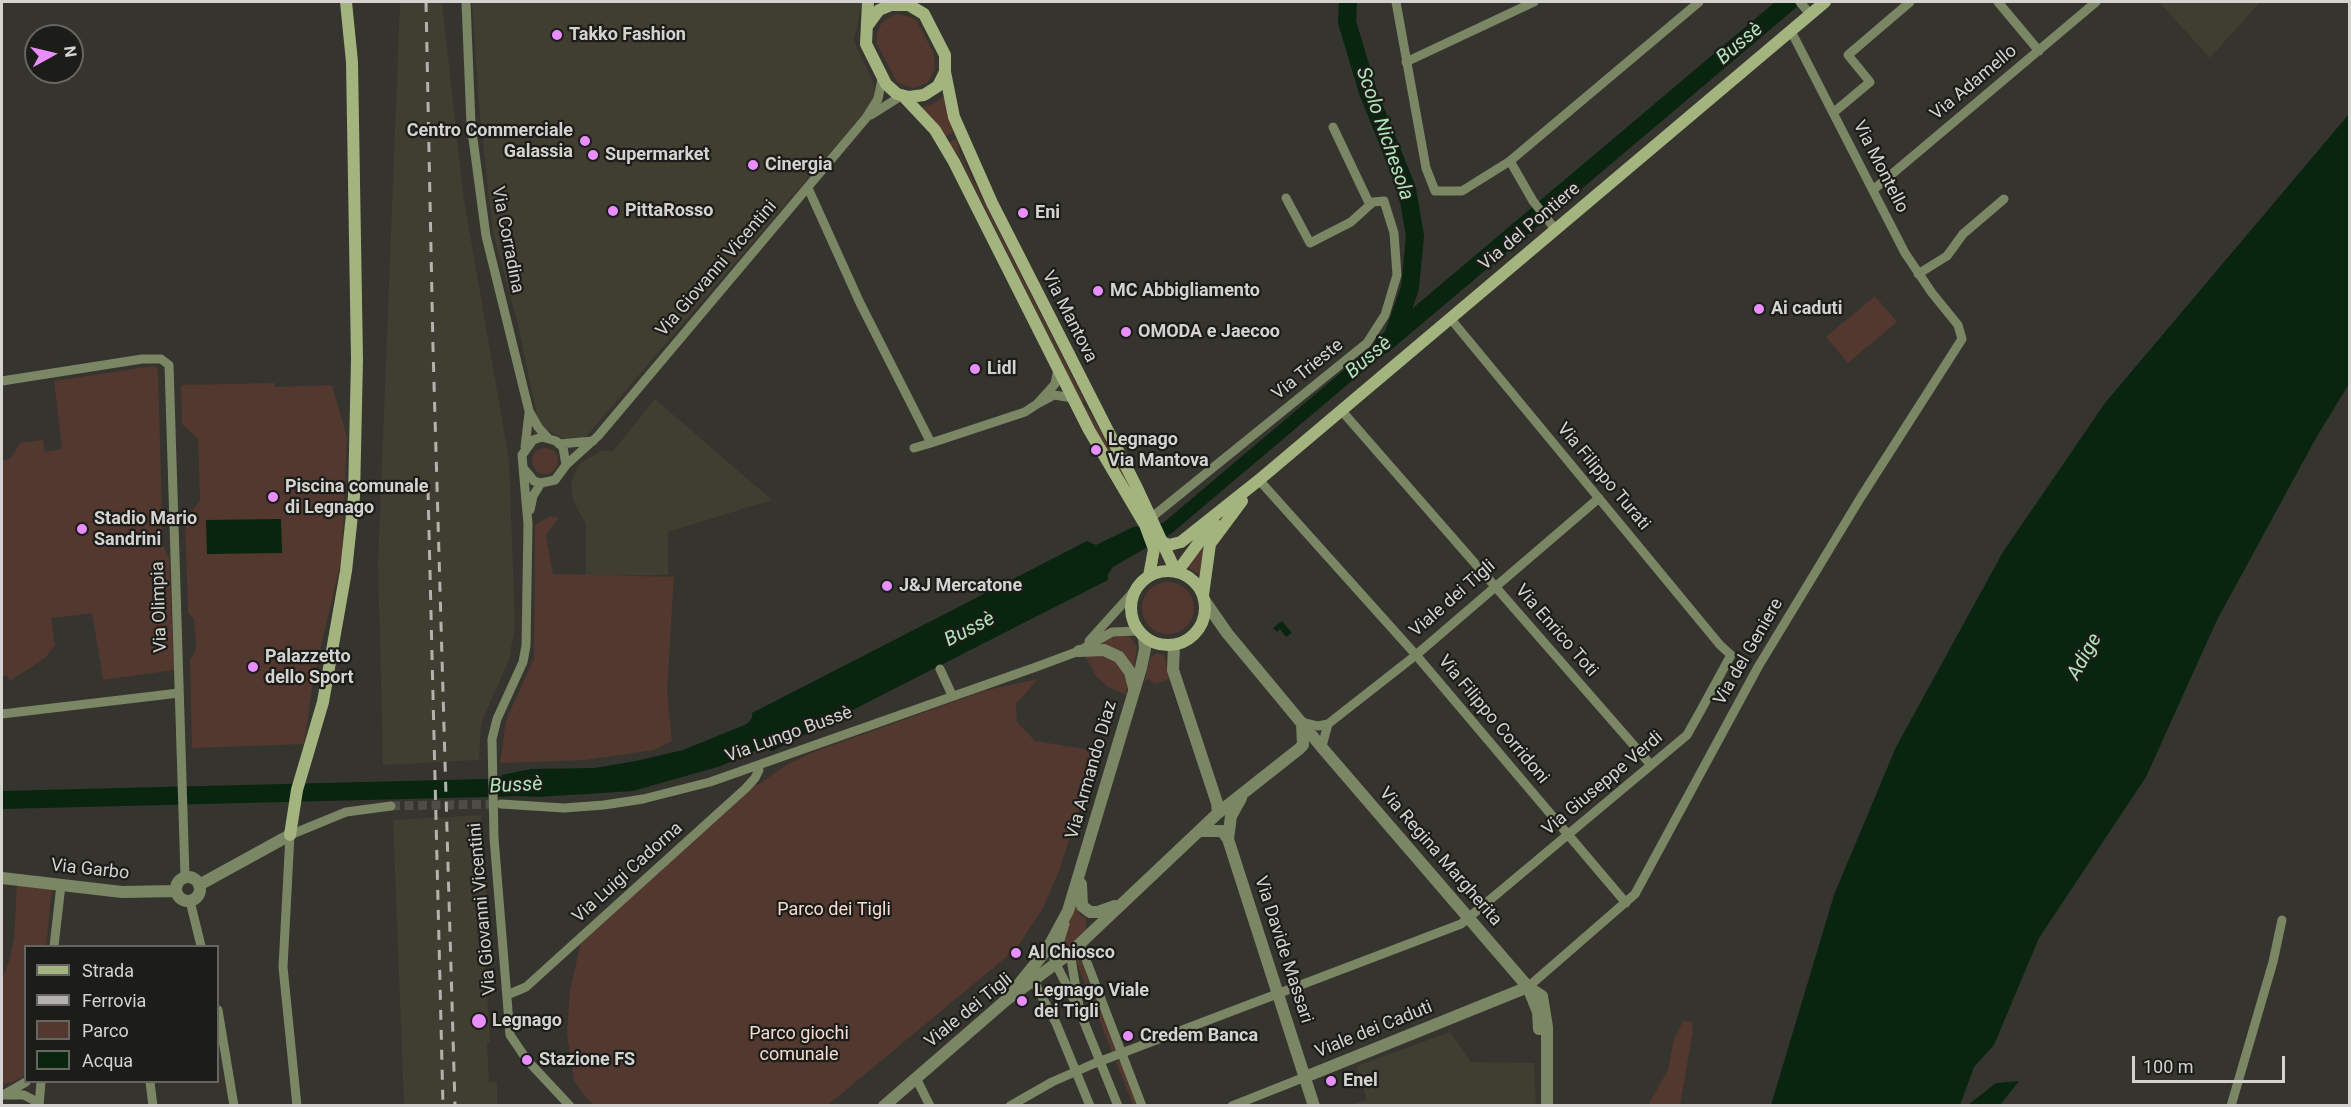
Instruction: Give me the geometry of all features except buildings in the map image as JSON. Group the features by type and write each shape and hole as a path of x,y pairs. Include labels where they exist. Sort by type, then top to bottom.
{"main road":[{"path":"290,835 292,810 323,702 340,611 354,496 357,376 356,278 352,62 346,2"},
{"name":"Via Mantova","path":"868,2 868,25 865,39 882,79 892,91 903,96 935,130 954,162 1073,399 1150,522"},
{"name":"Via del Pontiere","path":"1158,546 1181,542 1260,480 1450,318 1552,225 1791,31 1805,8 1825,2"},
{"name":"Via Mantova","path":"868,25 876,14 887,6 900,4 911,4 930,22 945,56 945,72 957,126 992,203 1150,522 1158,546 1176,572"},
{"path":"903,96 913,98 929,93 938,86 945,72"},
{"name":"Via del Pontiere","path":"1204,598 1210,544 1260,480"},
{"name":"Via del Pontiere","path":"1176,572 1226,507"},
{"path":"1149,576 1158,546"},
{"path":"1158,572 1176,572 1191,578 1204,598 1205,616 1201,626 1185,642 1174,646 1160,645 1140,634 1130,608 1135,590 1149,576 1158,572"}],"street":[{"name":"Via Corradina","path":"466,2 471,124 486,236 529,411 538,427 548,438"},
{"path":"1396,2 1426,168 1435,191 1462,191 1510,161 1699,2"},
{"path":"1406,62 1534,2"},
{"path":"1833,113 1870,82 1848,55 1910,2"},
{"path":"1998,2 2039,51"},
{"name":"Via Adamello","path":"1873,190 2096,2"},
{"name":"Via Montello","path":"1791,31 1918,274 1949,314"},
{"name":"Via Giovanni Vicentini","path":"528,524 533,496 541,483 561,476 566,465 593,441 808,188 867,118 878,99 882,79"},
{"name":"Via Giovanni Vicentini","path":"867,118 903,96"},
{"path":"1286,198 1310,243 1351,222 1370,206 1333,127"},
{"path":"1510,161 1533,201 1552,225"},
{"path":"808,188 860,303 932,443"},
{"path":"1918,274 1947,256 1962,234 2004,199"},
{"name":"Via Trieste","path":"1150,522 1367,343 1385,315 1397,275 1394,232 1384,201 1370,206"},
{"name":"Via del Geniere","path":"1528,987 1626,903 1642,882 1743,694 1791,612 1861,497 1961,344 1961,331 1949,314"},
{"name":"Via Filippo Turati","path":"1450,318 1731,655"},
{"name":"Via Olimpia","path":"2,381 142,359 160,359 169,365 185,876"},
{"path":"1037,404 1055,384 1058,368"},
{"path":"914,448 1025,412 1054,395 1073,399"},
{"name":"Via Enrico Toti","path":"1341,410 1651,765"},
{"name":"Via Corradina","path":"524,448 529,411"},
{"path":"524,448 533,440 548,438 559,444 566,454 566,465"},
{"path":"559,444 593,441"},
{"name":"Via Giovanni Vicentini","path":"524,448 521,462 524,470 528,524 526,646 523,662 497,718 490,759 492,815 509,1029 515,1045 570,1106"},
{"path":"524,470 534,481 541,483"},
{"name":"Via Filippo Corridoni","path":"1260,480 1416,655 1626,903"},
{"name":"Viale dei Tigli","path":"1328,724 1416,655 1599,498"},
{"name":"Via Lungo Bussè","path":"1079,651 1135,590"},
{"name":"Via Regina Margherita","path":"1204,598 1227,633 1528,987"},
{"name":"Via Lungo Bussè","path":"501,804 564,808 643,799 710,782 1079,651 1115,630 1140,634"},
{"name":"Via Armando Diaz","path":"1055,964 1054,954 1081,877 1109,770 1144,659 1140,634"},
{"path":"1174,646 1173,669 1217,803 1218,813"},
{"path":"1079,651 1104,650 1119,657 1130,672 1134,693"},
{"name":"Via Giuseppe Verdi","path":"1010,1106 1075,1071 1432,936 1469,918 1687,735 1731,655"},
{"path":"939,669 952,695"},
{"path":"2,714 179,693"},
{"path":"1302,722 1318,726 1328,724 1323,748 1310,744 1303,746 1302,722"},
{"name":"Viale dei Tigli","path":"884,1106 1005,1001 1034,982 1080,944 1218,813 1303,746"},
{"name":"Via Luigi Cadorna","path":"507,995 526,987 746,788 755,778 759,770 758,765"},
{"path":"1228,839 1231,816 1245,792"},
{"path":"199,885 290,835 346,812 391,806"},
{"path":"1201,831 1222,831 1228,839"},
{"path":"290,835 284,967 297,1106"},
{"name":"Via Davide Massari","path":"1228,839 1314,1106"},
{"path":"185,876 195,879 199,885 198,895 190,901 180,899 175,891 177,883 185,876"},
{"name":"Viale dei Tigli","path":"1081,877 1082,906 1090,912 1105,911 1130,897"},
{"name":"Via Garbo","path":"2,878 122,892 175,891"},
{"path":"54,945 61,885"},
{"path":"190,901 201,945"},
{"name":"Via Armando Diaz","path":"1005,1001 1036,966 1068,911"},
{"path":"2231,1106 2273,962 2282,920"},
{"path":"1080,944 1142,1106"},
{"path":"1070,952 1080,1012"},
{"path":"1055,964 1080,1012 1118,1106"},
{"path":"1034,982 1056,1023 1090,1106"},
{"path":"1528,987 1538,1012 1547,1102"},
{"name":"Viale dei Caduti","path":"1232,1106 1528,987"},
{"path":"219,1016 234,1106"},
{"path":"916,1078 930,1106"},
{"path":"2,1095 24,1083"},
{"path":"2,1095 24,1095 39,1104 41,1083"},
{"path":"150,1083 153,1106"}],"shaded area":[{"path":"400,2 442,2 464,200 509,459 515,626 509,660 481,723 479,760 383,765 378,564"},
{"path":"472,2 862,2 854,41 874,84 876,96 870,106 584,439 565,439 549,431 540,424 537,415 517,321 493,233 480,116"},
{"path":"2159,2 2260,2 2210,58"},
{"path":"655,399 772,500 668,532 668,575 586,576 586,524 573,501 571,484 578,465 601,451 613,451"},
{"path":"481,815 491,961 485,962 490,1042 487,1043 489,1082 497,1082 497,1105 404,1105 393,820"},
{"path":"1450,1032 1471,1062 1534,1063 1536,1105 1349,1105 1367,1100 1357,1066"}],"green space":[{"path":"896,14 911,17 917,21 934,54 935,69 927,83 920,86 912,88 897,82 877,44 876,36 882,22"},
{"path":"945,95 954,132 945,137 920,108 935,103"},
{"path":"957,138 959,152 1085,402 1082,403 957,152 950,149 948,143"},
{"path":"1875,296 1897,322 1848,363 1826,337"},
{"name":"Stadio Mario Sandrini","path":"153,366 157,368 158,373 163,546 169,558 174,670 103,680 92,613 51,618 55,645 45,658 10,681 7,675 2,677 2,461 10,459 20,443 43,440 45,452 62,449 54,381"},
{"name":"Piscina comunale di Legnago","path":"275,383 275,387 332,385 347,437 342,557 314,676 304,744 192,748 190,659 195,653 196,646 194,619 188,613 185,519 200,501 198,439 182,424 181,385"},
{"path":"1086,406 1141,507 1102,442 1084,407"},
{"path":"545,448 554,452 558,461 554,470 545,474 536,470 532,461 536,452"},
{"path":"550,516 559,518 546,535 553,574 674,577 667,690 672,741 654,750 586,760 500,763 506,720 534,658 535,525"},
{"path":"1202,543 1206,546 1201,576 1186,566"},
{"path":"1168,582 1182,586 1190,594 1194,608 1190,622 1182,630 1168,634 1154,630 1146,622 1142,608 1146,594 1154,586"},
{"path":"1126,634 1137,647 1134,668 1102,644 1112,636"},
{"path":"1157,653 1164,655 1169,679 1156,684 1148,679 1144,684 1150,658"},
{"path":"1102,655 1121,664 1128,685 1126,695 1108,687 1097,677 1085,657"},
{"name":"Parco dei Tigli","path":"1038,679 1016,704 1017,722 1035,741 1098,751 1059,871 1043,908 1016,949 828,1105 594,1105 585,1096 574,1081 567,1034 570,990 581,942 755,783 758,785 786,765 816,751 987,690"},
{"path":"17,885 52,889 46,945 24,945 24,1076 13,1082 2,1084 2,978 9,962 14,938"},
{"path":"1076,900 1079,914 1086,918 1086,932 1060,955"},
{"path":"1079,956 1116,1050 1112,1052 1075,959"},
{"path":"1683,1021 1692,1022 1693,1031 1680,1105 1648,1105 1668,1070 1674,1039"},
{"path":"1120,1060 1137,1105 1133,1105 1116,1062"}],"water":[{"name":"Adige","path":"2349,114 2349,384 2316,438 2217,620 2146,777 2039,938 1994,1045 1974,1067 1960,1105 1771,1105 1834,895 1896,747 2003,552 2105,403"},
{"path":"1396,326 1405,336 1172,533 1113,567 1108,574 1108,580 772,751 763,747 721,766 633,791 537,797 502,795 502,775 531,769 595,768 636,761 683,750 747,724 752,718 752,713 1087,541 1096,545 1133,527 1163,523"},
{"path":"281,519 282,553 207,554 206,520"},
{"path":"1282,621 1292,633 1286,637 1280,629 1277,632 1273,628"},
{"path":"2019,1081 2000,1105 1968,1105 1996,1083"}],"waterway":[{"name":"Scolo Nichesola","path":"1348,2 1347,22 1368,92 1407,189 1415,236 1410,288 1393,336"},
{"name":"Bussè","path":"1383,345 1789,2"},
{"name":"Bussè","path":"2,800 526,787"}],"tunnel":[{"path":"391,806 500,804"}],"railway":[{"path":"426,2 433,348 455,1106"},
{"path":"428,490 443,1106"}],"place":[{"name":"Takko Fashion","path":"557,35"},
{"name":"Centro Commerciale Galassia","path":"585,141"},
{"name":"Supermarket","path":"593,155"},
{"name":"Cinergia","path":"753,165"},
{"name":"PittaRosso","path":"613,211"},
{"name":"Eni","path":"1023,213"},
{"name":"MC Abbigliamento","path":"1098,291"},
{"name":"Ai caduti","path":"1759,309"},
{"name":"OMODA e Jaecoo","path":"1126,332"},
{"name":"Lidl","path":"975,369"},
{"name":"Legnago Via Mantova","path":"1096,450"},
{"name":"Piscina comunale di Legnago","path":"273,497"},
{"name":"Stadio Mario Sandrini","path":"82,529"},
{"name":"J&J Mercatone","path":"887,586"},
{"name":"Palazzetto dello Sport","path":"253,667"},
{"name":"Al Chiosco","path":"1016,953"},
{"name":"Legnago Viale dei Tigli","path":"1022,1001"},
{"name":"Legnago","path":"479,1021"},
{"name":"Credem Banca","path":"1128,1036"},
{"name":"Stazione FS","path":"527,1060"},
{"name":"Enel","path":"1331,1081"}],"park label":[{"name":"Parco giochi comunale","path":"799,1044"}]}
